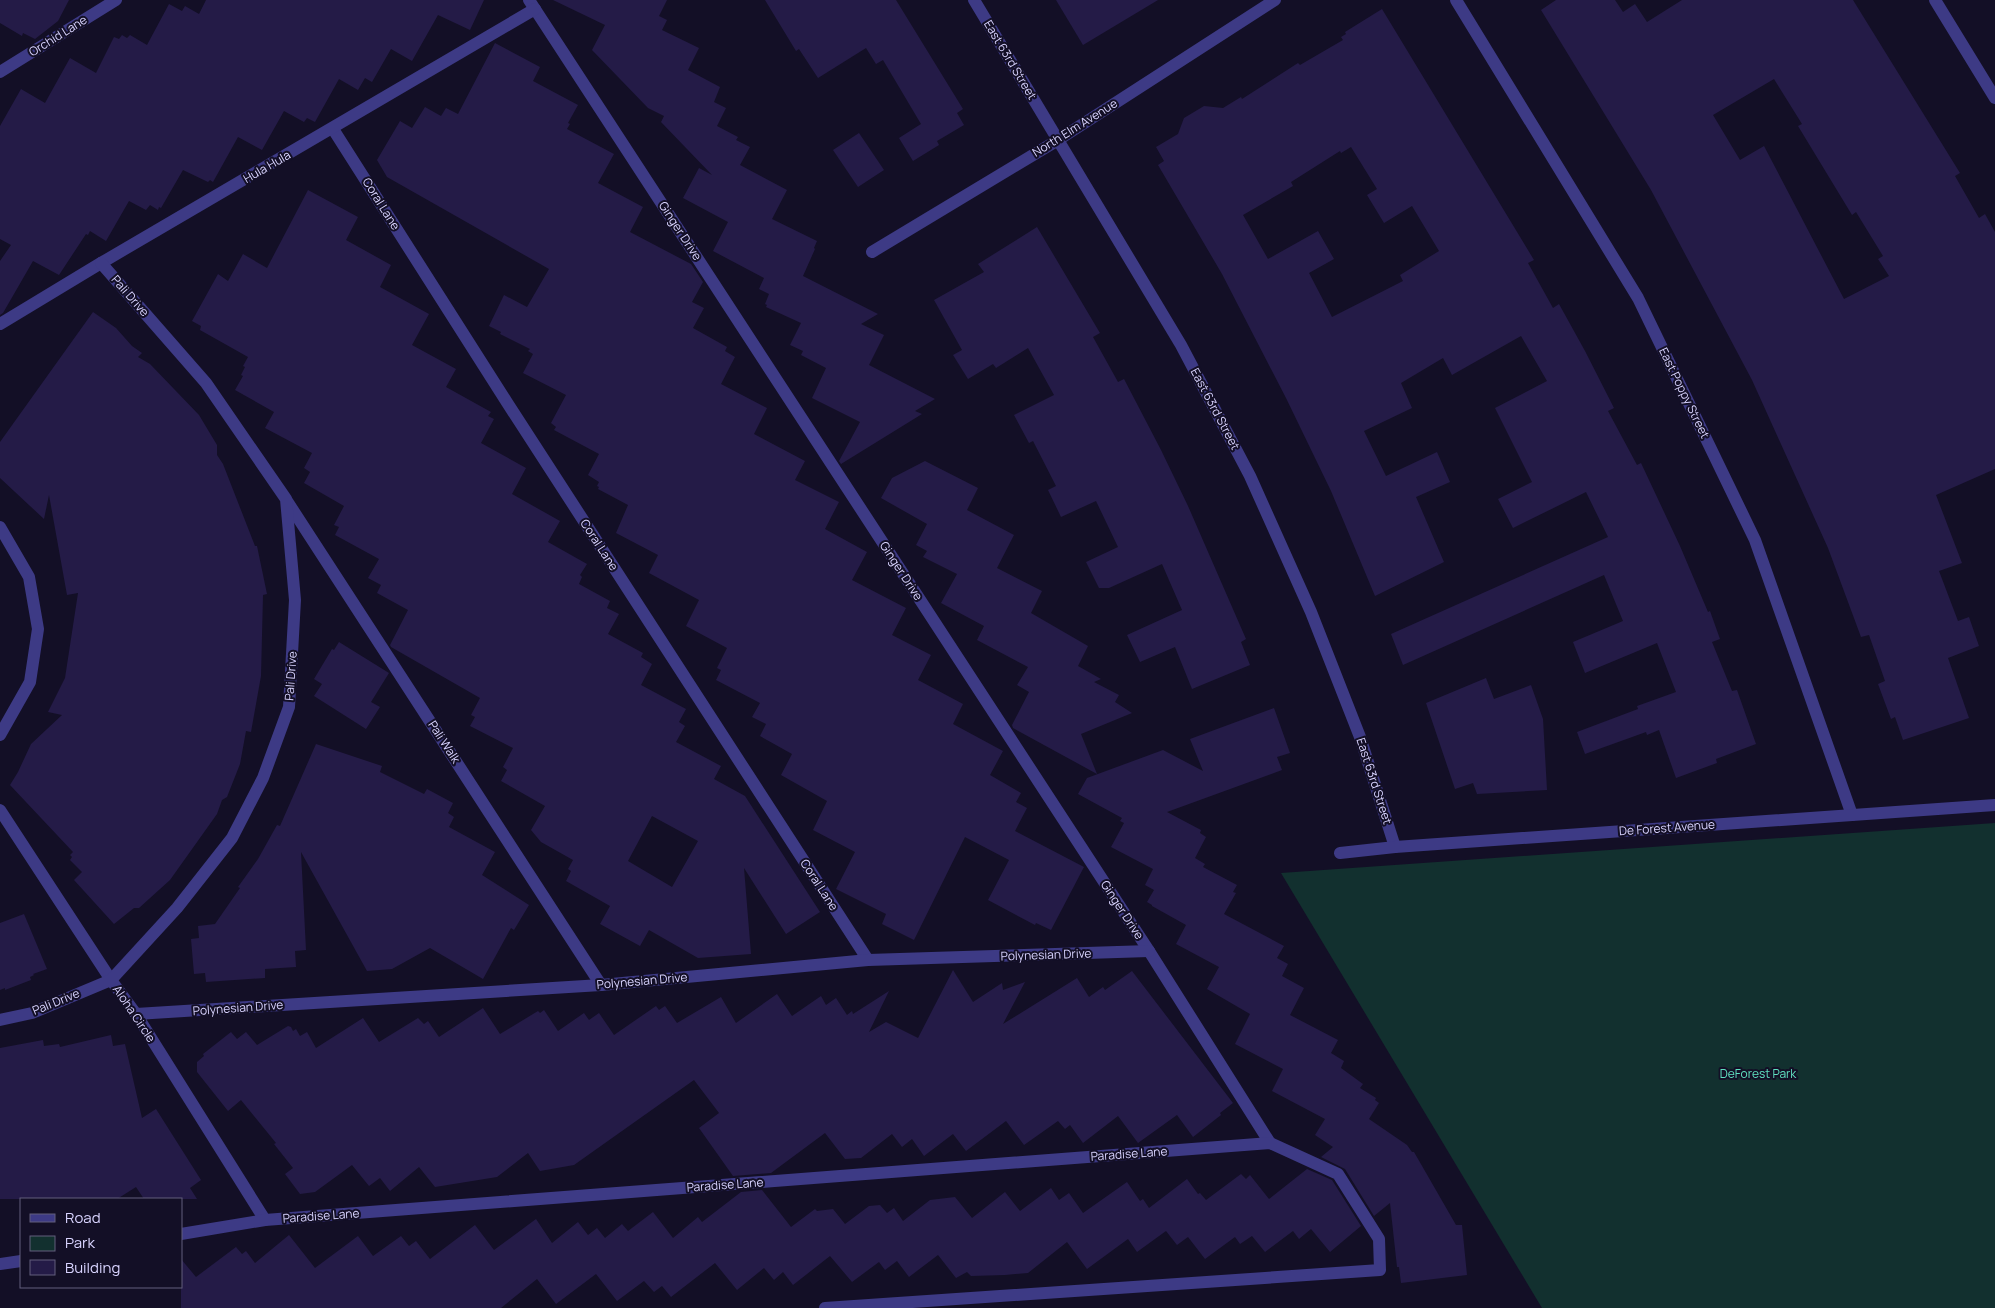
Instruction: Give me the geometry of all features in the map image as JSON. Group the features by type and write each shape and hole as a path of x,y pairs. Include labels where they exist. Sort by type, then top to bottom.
{"street":[{"name":"Orchid Lane","path":"0,72 116,0"},
{"name":"East 63rd Street","path":"974,0 1181,345 1250,476 1311,612 1353,719 1395,847"},
{"name":"North Elm Avenue","path":"872,252 1058,140 1275,0"},
{"name":"East Poppy Street","path":"1456,0 1647,316 1755,540 1852,816"},
{"path":"1936,0 1995,98"},
{"name":"Hula Hula","path":"0,324 101,263 333,129 532,4"},
{"name":"Ginger Drive","path":"532,4 1149,951 1270,1143"},
{"name":"Coral Lane","path":"333,129 513,412 868,960"},
{"name":"Pali Drive","path":"0,1020 32,1013 111,980 176,908 232,838 263,778 289,706 296,600 286,499 206,383 101,263"},
{"name":"Pali Walk","path":"286,499 601,985"},
{"path":"0,527 29,577 38,630 30,682 0,735"},
{"name":"De Forest Avenue","path":"1340,853 1395,847 1995,805"},
{"name":"Aloha Circle","path":"0,810 111,980 136,1014 265,1220"},
{"name":"Polynesian Drive","path":"136,1014 601,985 868,960 1149,951"},
{"path":"825,1308 1380,1270 1379,1239 1338,1174 1270,1143"},
{"name":"Paradise Lane","path":"182,1234 265,1220 1270,1143"},
{"path":"0,1264 20,1261"}],"green space":[{"name":"DeForest Park","path":"1995,823 1995,1308 1542,1308 1281,873"}],"building":[{"path":"0,0 69,0 58,21 35,39 23,33 22,36 0,23"},
{"path":"206,0 484,0 470,30 438,15 412,61 391,49 372,82 365,78 358,90 339,79 315,122 307,118 304,122 284,111 262,150 238,137 213,182 210,180 208,182 183,170 158,210 150,205 146,210 129,201 106,241 90,231 88,235 86,234 59,275 33,261 3,313 0,315 0,261 11,245 0,239 0,126 21,89 45,103 70,58 96,73 114,37 119,39 122,35 127,38 130,35 147,45 169,4 182,11 185,6 199,14"},
{"path":"553,0 667,0 659,16 667,20 662,30 699,48 688,70 720,87 714,102 726,108 717,126 738,137 736,140 750,147 740,165 787,190 772,219 817,241 803,276 878,314 861,324 884,335 869,365 935,399 915,411 922,414 841,464 839,461 860,422 812,398 826,368 801,355 803,351 790,345 801,323 766,307 767,305 765,304 769,294 759,289 764,278 713,251 728,222 683,198 699,168 712,175 661,122 664,116 648,108 592,50 605,25"},
{"path":"765,0 896,0 963,109 957,113 964,125 937,141 939,145 913,161 899,138 921,124 883,60 876,64 866,48 818,78 799,49 796,51"},
{"path":"1056,0 1158,0 1083,45"},
{"path":"1556,0 1615,0 1623,12 1635,4 1647,22 1682,0 1853,0 1960,173 1955,176 1979,218 1985,214 1995,232 1995,469 1936,495 1962,563 1939,571 1958,621 1969,617 1979,646 1948,658 1969,718 1903,740 1895,717 1891,719 1878,684 1885,681 1869,635 1861,637 1828,548 1752,380 1651,190 1541,10","holes":["1774,79 1802,124 1798,126 1852,215 1856,212 1883,256 1878,259 1889,276 1844,299 1764,146 1740,160 1713,115"]},
{"path":"1382,9 1534,260 1528,263 1553,308 1559,304 1585,351 1614,408 1608,411 1637,465 1641,463 1680,546 1708,612 1710,611 1720,639 1712,642 1732,691 1737,690 1756,744 1716,759 1717,763 1676,778 1659,730 1647,735 1646,732 1585,754 1577,732 1638,709 1637,706 1676,692 1657,643 1585,673 1573,642 1623,621 1604,575 1403,665 1391,634 1608,537 1586,492 1513,528 1498,499 1532,482 1495,408 1547,381 1521,336 1452,375 1443,358 1401,383 1412,408 1364,431 1386,476 1437,452 1450,482 1416,497 1444,562 1375,596 1331,491 1286,398 1222,274 1158,165 1164,161 1156,147 1178,134 1184,118 1204,106 1223,108 1241,97 1242,99 1298,63 1300,65 1343,40 1341,37 1346,34 1345,32","holes":["1351,147 1377,189 1367,195 1384,223 1412,206 1439,251 1400,275 1403,281 1332,317 1309,273 1334,259 1318,231 1268,259 1243,215 1293,186 1291,182 1340,151 1341,153"]},
{"path":"495,43 540,67 533,81 578,105 568,123 570,124 567,129 614,154 598,183 643,207 630,232 691,264 703,282 692,302 704,308 693,328 727,347 725,351 735,357 721,384 767,408 754,434 805,461 795,480 839,502 825,529 867,552 852,580 906,608 892,635 931,655 918,680 963,704 953,724 1003,751 990,775 1021,793 1016,802 1027,808 1015,831 1084,867 1051,930 1036,923 1035,925 988,900 1009,860 965,837 914,940 882,924 886,914 836,889 855,852 813,830 827,801 781,775 792,754 760,736 766,724 752,717 760,703 716,680 721,670 717,668 727,648 686,626 699,600 649,573 658,555 616,533 628,505 598,489 599,482 588,475 599,454 554,430 556,427 551,423 566,395 523,373 533,354 528,351 530,349 500,334 501,332 489,326 504,295 527,307 549,269 387,177 377,160 400,121 412,128 425,107 441,116 446,108 458,114"},
{"path":"859,133 884,170 858,187 833,150"},
{"path":"308,190 358,217 346,240 391,265 380,287 429,314 412,345 456,369 446,387 491,412 488,416 494,419 481,443 526,468 512,494 560,521 548,542 587,564 580,575 582,577 579,584 610,601 607,608 619,614 608,634 643,653 641,657 652,664 641,685 686,709 679,722 685,726 676,742 721,766 714,779 745,796 820,912 786,934 744,868 751,954 698,958 649,930 640,946 600,924 610,906 566,881 571,871 568,869 573,860 541,842 531,830 545,806 501,781 507,770 503,767 513,748 470,726 475,717 471,715 480,698 391,647 390,645 408,610 377,593 381,585 368,578 379,559 335,535 339,527 334,525 344,506 304,483 310,472 304,468 312,453 265,428 274,412 235,390 243,376 241,375 245,367 243,366 248,357 200,330 201,326 192,321 218,274 228,281 243,254 267,268","holes":["652,816 698,841 672,887 628,861"]},
{"path":"1037,227 1100,333 1093,337 1118,382 1124,379 1161,450 1188,506 1246,639 1241,642 1250,665 1192,689 1175,647 1140,662 1127,635 1182,610 1162,564 1109,588 1099,588 1086,562 1118,547 1096,501 1061,517 1048,490 1056,486 1033,441 1029,443 1014,415 1054,395 1028,348 996,368 993,364 968,379 953,355 962,350 934,300 984,272 978,264"},
{"path":"93,312 116,328 132,346 142,353 138,357 150,364 199,415 217,445 217,455 223,464 255,546 257,546 267,594 263,595 261,676 251,732 246,731 240,764 227,797 222,800 217,814 170,880 139,908 134,908 114,924 74,880 82,872 70,860 72,857 70,855 73,852 10,785 31,744 62,715 48,712 65,678 78,593 67,595 49,495 44,519 0,478 0,442"},
{"path":"925,461 978,488 967,510 1014,535 997,568 1042,591 1031,613 1088,646 1078,666 1101,679 1094,682 1119,695 1115,702 1132,713 1081,734 1097,774 1013,728 1012,725 1029,692 1017,685 1028,667 977,640 984,626 941,603 957,574 923,557 927,551 916,545 927,524 881,498 892,478"},
{"path":"339,642 389,673 371,702 380,707 366,729 314,696 322,684 314,679 332,649 334,650"},
{"path":"1486,678 1494,699 1531,685 1543,719 1547,790 1477,794 1473,783 1455,789 1426,703"},
{"path":"1274,708 1290,753 1277,757 1282,770 1167,812 1201,830 1200,833 1206,837 1195,858 1205,864 1203,867 1237,885 1233,892 1236,893 1224,914 1284,946 1277,958 1288,964 1282,976 1304,988 1290,1015 1338,1040 1331,1053 1344,1061 1341,1068 1363,1084 1360,1088 1376,1098 1375,1100 1379,1103 1369,1119 1407,1145 1414,1152 1456,1225 1462,1225 1467,1275 1401,1283 1399,1267 1397,1267 1390,1203 1374,1216 1345,1169 1321,1157 1333,1147 1315,1135 1325,1119 1272,1091 1283,1069 1235,1044 1250,1014 1207,989 1219,967 1176,944 1186,925 1147,902 1154,890 1145,885 1153,869 1111,847 1124,823 1120,821 1122,818 1078,794 1087,778 1163,750 1203,771 1190,739"},
{"path":"316,744 382,766 380,772 424,794 427,789 453,803 448,813 454,817 449,827 495,852 482,875 529,905 514,930 511,928 483,979 430,948 392,969 367,971 301,852 306,950 295,951 296,967 265,969 265,978 206,982 205,973 194,974 191,939 199,938 198,926 215,924 240,888 238,887 258,859 277,825 280,826"},
{"path":"24,914 47,969 33,974 30,977 31,980 5,990 5,988 0,990 0,923"},
{"path":"953,970 973,1002 1002,983 1003,990 1025,982 1003,1024 1077,978 1089,997 1103,987 1105,990 1132,971 1233,1103 1193,1137 1177,1115 1138,1143 1118,1116 1083,1143 1070,1125 1065,1129 1058,1121 1024,1145 1006,1121 966,1151 953,1134 924,1156 912,1139 902,1147 892,1134 861,1158 845,1159 825,1133 771,1173 733,1176 699,1128 719,1113 694,1080 574,1165 540,1171 528,1153 497,1177 435,1187 419,1167 390,1191 380,1178 369,1186 352,1165 315,1192 300,1194 285,1174 293,1168 274,1144 276,1143 241,1100 228,1111 197,1072 197,1062 204,1056 203,1054 231,1032 237,1039 246,1032 257,1045 288,1026 293,1031 296,1029 300,1036 307,1032 316,1048 363,1018 379,1042 418,1018 424,1024 428,1021 439,1037 483,1008 500,1034 538,1011 540,1013 544,1010 558,1031 584,1013 589,1020 599,1013 614,1035 656,1006 659,1010 665,1006 677,1023 721,997 736,1023 777,994 792,1016 821,996 826,1005 836,998 847,1015 852,1011 853,1014 889,991 869,1032 886,1022 918,1038"},
{"path":"111,1035 113,1046 125,1044 142,1118 156,1109 201,1180 190,1188 197,1199 143,1198 136,1187 119,1198 0,1199 0,1048 43,1040 44,1046 59,1044 60,1047"},
{"path":"1307,1169 1332,1180 1361,1226 1330,1252 1311,1229 1299,1239 1293,1231 1265,1252 1252,1236 1240,1244 1235,1237 1205,1259 1188,1237 1177,1245 1166,1231 1137,1252 1128,1239 1087,1269 1067,1242 1028,1273 1005,1275 971,1276 967,1272 956,1278 938,1255 909,1277 897,1261 885,1270 879,1262 852,1282 830,1256 793,1285 783,1272 774,1280 764,1268 737,1290 715,1263 671,1297 662,1286 654,1292 644,1281 617,1301 596,1274 556,1304 537,1279 501,1308 181,1308 182,1260 196,1277 236,1247 242,1254 246,1251 255,1263 289,1235 315,1268 358,1236 373,1256 401,1236 409,1246 416,1241 430,1259 475,1225 494,1250 536,1219 552,1243 578,1222 588,1235 597,1228 605,1238 622,1224 628,1231 653,1212 673,1238 698,1217 702,1222 741,1192 762,1190 791,1227 815,1209 817,1211 833,1209 845,1224 869,1206 880,1205 887,1213 894,1208 903,1221 930,1200 955,1197 972,1218 1005,1192 1020,1211 1051,1188 1059,1200 1069,1193 1083,1213 1127,1182 1140,1201 1143,1199 1149,1208 1187,1179 1198,1194 1200,1193 1206,1200 1241,1174 1246,1179 1250,1175 1269,1199"}]}
